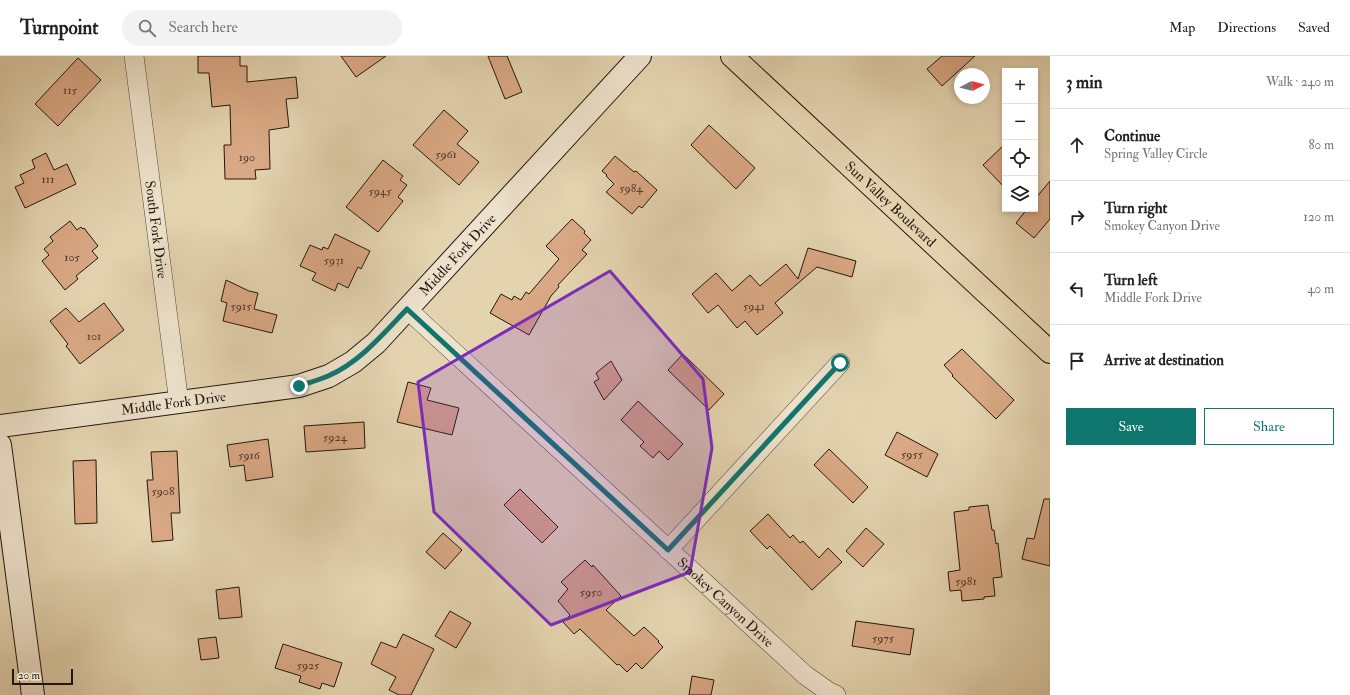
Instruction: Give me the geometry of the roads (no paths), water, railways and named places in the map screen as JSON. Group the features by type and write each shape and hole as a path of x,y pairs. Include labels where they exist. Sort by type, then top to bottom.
{"main road":[{"name":"Sun Valley Boulevard","path":"732,56 1050,352"}],"street":[{"name":"South Fork Drive","path":"134,56 180,403"},
{"name":"Middle Fork Drive","path":"0,426 299,386 328,376 353,362 376,343 640,56"},
{"name":"Smokey Canyon Drive","path":"407,309 804,676 836,695"},
{"path":"668,550 840,363"},
{"path":"0,445 33,695"}]}
